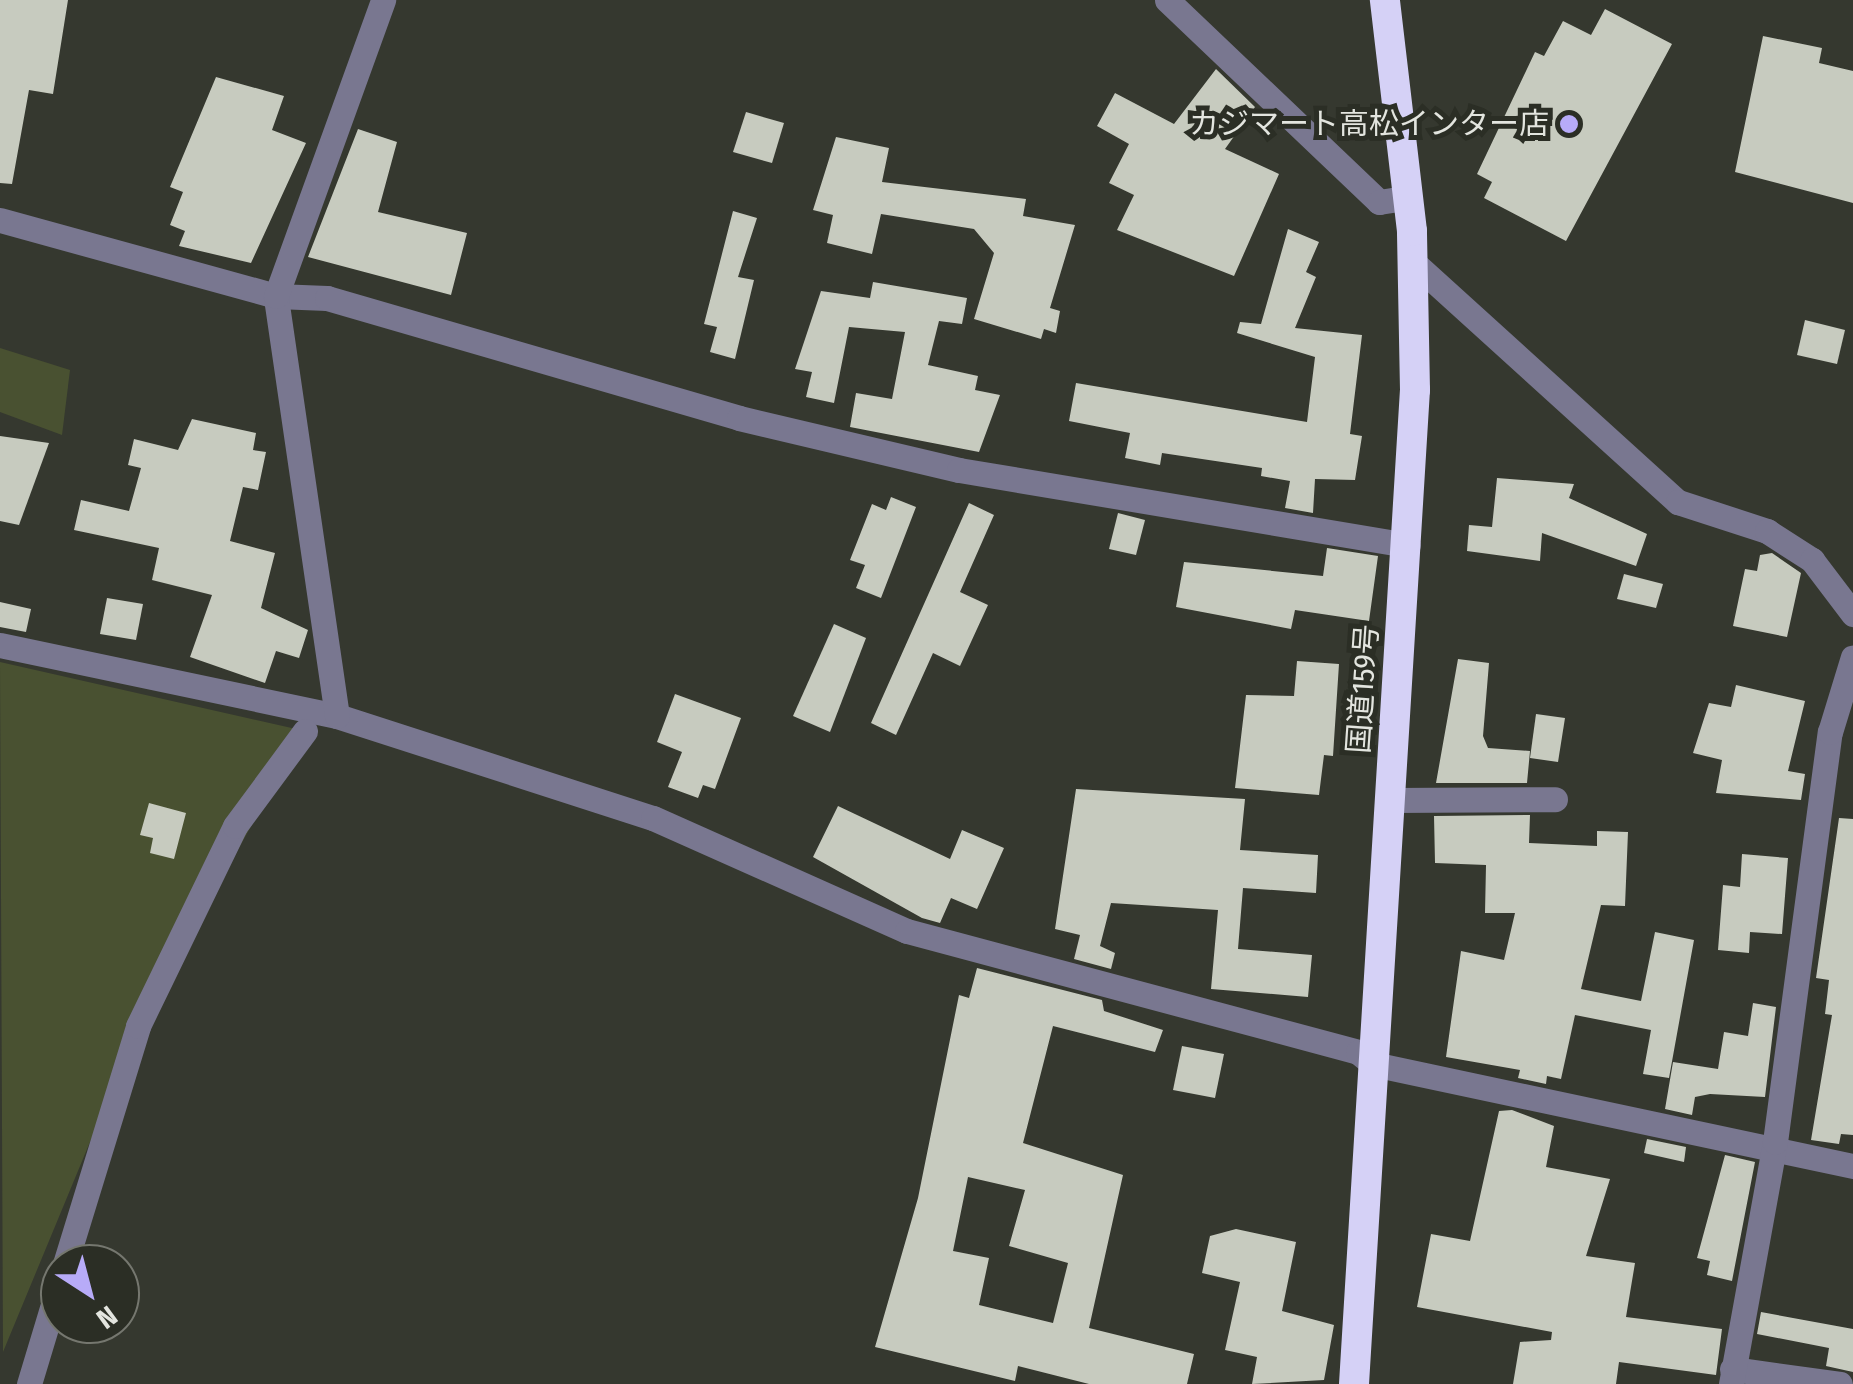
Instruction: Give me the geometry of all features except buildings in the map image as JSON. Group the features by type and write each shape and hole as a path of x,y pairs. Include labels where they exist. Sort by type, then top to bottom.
{"highway":[{"name":"国道159号","path":"1354,1384 1408,545 1412,262 1409,197 1385,0"}],"street":[{"path":"337,716 276,296 383,0"},
{"path":"1166,0 1379,202 1409,197"},
{"path":"0,220 276,296 327,298 739,418 959,470 1408,545"},
{"path":"1412,262 1678,502 1767,531 1812,560 1853,614"},
{"path":"0,646 337,716 653,818 908,931 1358,1052 1373,1064 1775,1142 1853,1166"},
{"path":"1840,1384 1731,1377 1775,1142 1830,732 1853,657"},
{"path":"71,1244 138,1026 235,826 305,731"},
{"path":"1391,800 1555,798"},
{"path":"29,1384 41,1344"}],"green space":[{"path":"0,348 70,370 62,435 0,412"},
{"path":"0,662 305,731 138,1026 48,1244 40,1244 40,1263 3,1352"}],"place":[{"name":"カジマート高松インター店","path":"1569,124"}]}
